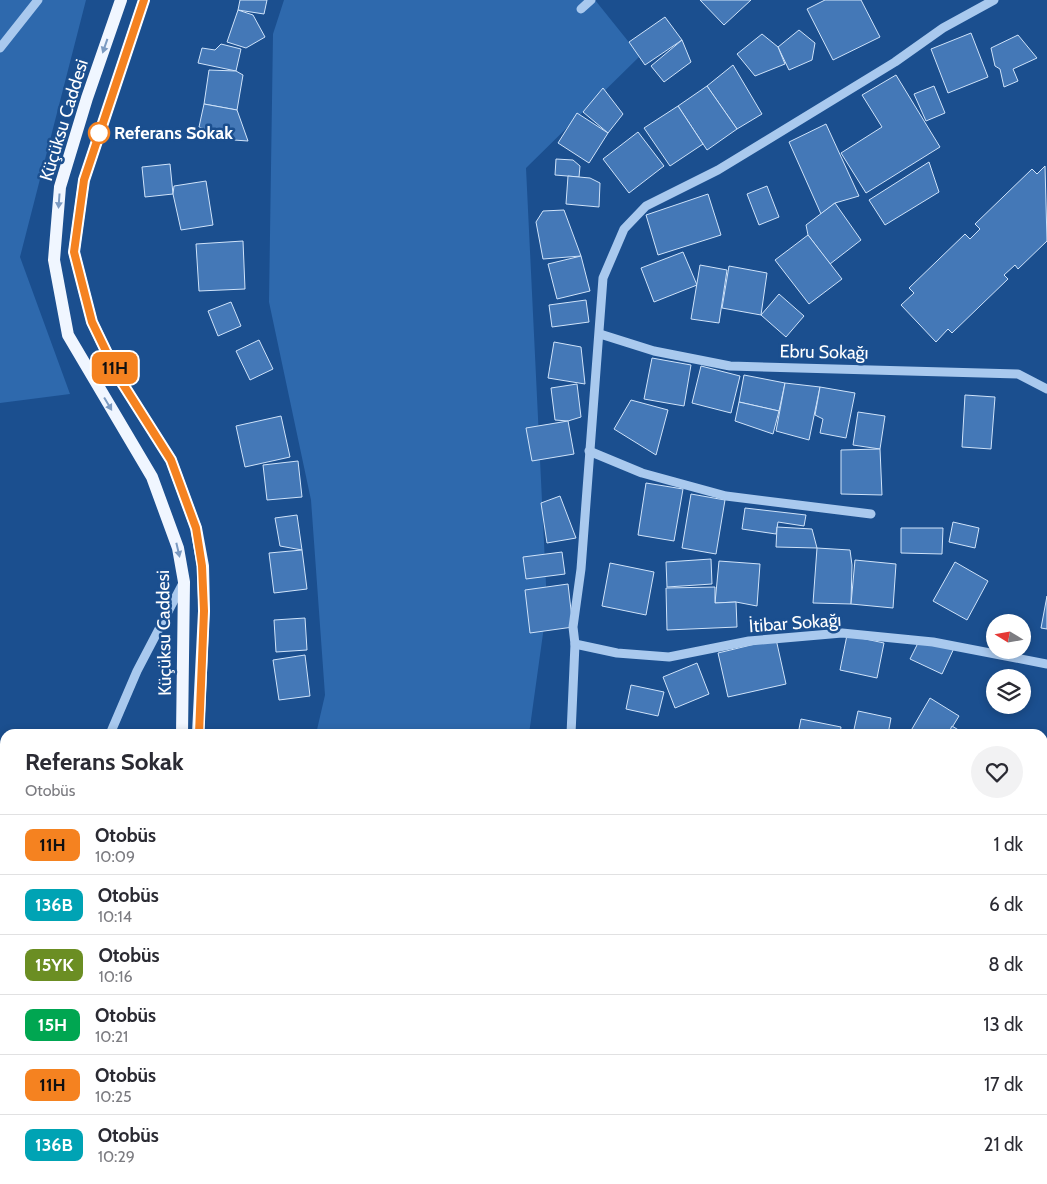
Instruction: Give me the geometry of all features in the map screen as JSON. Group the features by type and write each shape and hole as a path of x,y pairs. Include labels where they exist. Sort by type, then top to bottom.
{"main road":[{"name":"Küçüksu Caddesi","path":"121,0 87,98 60,187 54,260 68,335 152,477 178,548 184,582 182,729"},
{"name":"Küçüksu Caddesi","path":"144,0 84,180 74,252 92,322 119,378 171,460 196,528 202,566 204,611 198,729"}],"street":[{"path":"0,48 38,0"},
{"path":"581,9 591,0"},
{"path":"571,729 575,644 573,627 581,569 604,278 624,229 646,206 718,170 895,62 942,28 994,0"},
{"name":"Ebru Sokağı","path":"600,334 654,351 730,366 1018,374 1047,389"},
{"path":"589,450 642,473 726,496 871,514"},
{"path":"112,729 137,671 184,582"},
{"name":"İtibar Sokağı","path":"575,644 617,653 669,657 749,641 842,633 933,642 1047,664"}],"shaded area":[{"path":"0,0 86,0 20,257 70,394 0,403"},
{"path":"284,0 595,0 640,56 526,168 547,605 530,729 317,729 325,695 311,500 269,302 273,34"}],"building":[{"path":"240,0 267,0 264,14 238,10"},
{"path":"700,0 751,0 724,25"},
{"path":"825,0 861,0 880,37 833,60 807,9"},
{"path":"238,10 253,15 265,37 246,48 227,42"},
{"path":"665,17 682,40 645,65 629,42"},
{"path":"799,30 815,43 812,60 789,70 778,47"},
{"path":"971,33 988,77 948,93 931,49"},
{"path":"762,34 778,47 785,64 755,76 737,54"},
{"path":"1018,35 1037,58 1013,69 1018,81 1004,87 1000,69 995,66 991,48"},
{"path":"682,40 691,62 664,82 651,66"},
{"path":"221,44 241,49 236,71 198,63 202,48 215,50"},
{"path":"733,65 762,114 737,129 707,86"},
{"path":"209,70 236,71 243,75 237,110 204,104"},
{"path":"896,75 940,147 866,193 841,153 882,127 862,95"},
{"path":"707,86 737,129 707,150 678,106"},
{"path":"934,86 945,113 926,121 914,94"},
{"path":"603,88 623,114 608,133 583,112"},
{"path":"204,104 237,110 248,141 205,138 205,129 199,127"},
{"path":"678,106 703,144 670,166 644,128"},
{"path":"577,113 608,133 589,163 558,143"},
{"path":"826,124 859,196 835,203 821,214 789,142"},
{"path":"638,132 664,166 629,193 603,159"},
{"path":"556,159 573,160 580,166 579,177 555,175"},
{"path":"929,162 939,192 885,225 869,200"},
{"path":"170,164 173,194 145,197 142,167"},
{"path":"1045,166 1047,241 1018,269 1015,265 1004,275 1008,279 952,333 948,329 936,342 901,305 914,293 909,288 965,234 970,239 980,229 975,224 1032,169 1037,174"},
{"path":"568,176 590,178 600,183 599,207 566,204"},
{"path":"206,181 213,225 181,230 173,194 174,186"},
{"path":"767,186 779,217 759,225 747,194"},
{"path":"708,194 721,235 658,255 646,215"},
{"path":"835,203 861,240 830,264 808,235 806,225"},
{"path":"564,210 581,256 543,259 536,222 543,211"},
{"path":"808,235 842,279 809,304 775,260"},
{"path":"243,241 245,289 199,291 196,244"},
{"path":"683,252 697,285 654,302 641,268"},
{"path":"581,256 590,291 557,299 548,264"},
{"path":"700,265 727,270 719,323 691,319"},
{"path":"729,266 767,273 761,315 722,308"},
{"path":"779,294 804,316 786,337 761,315"},
{"path":"586,300 589,322 552,327 549,305"},
{"path":"231,302 241,326 218,336 208,311"},
{"path":"259,340 273,369 250,380 236,351"},
{"path":"554,342 581,347 585,384 548,378"},
{"path":"652,358 691,365 684,406 644,399"},
{"path":"701,366 740,376 731,413 692,403"},
{"path":"744,375 785,383 779,411 739,402"},
{"path":"785,383 820,387 809,440 776,431"},
{"path":"577,384 581,417 568,421 555,420 551,388"},
{"path":"820,387 855,393 846,438 820,433 823,419 815,415"},
{"path":"965,395 995,397 991,449 962,447"},
{"path":"631,400 668,410 656,455 614,429"},
{"path":"739,402 779,411 773,434 735,421"},
{"path":"858,412 885,416 880,449 853,445"},
{"path":"281,416 290,457 245,467 236,426"},
{"path":"568,421 574,454 532,461 526,428"},
{"path":"880,449 882,495 841,494 841,450"},
{"path":"298,461 302,497 267,500 263,465"},
{"path":"646,483 683,489 674,541 638,535"},
{"path":"691,494 725,500 716,554 682,548"},
{"path":"560,496 576,538 547,543 541,503"},
{"path":"745,508 806,515 804,526 778,522 776,534 742,529"},
{"path":"297,515 302,550 280,546 275,518"},
{"path":"953,522 979,528 975,548 949,542"},
{"path":"777,527 812,529 817,548 776,547"},
{"path":"901,528 943,528 942,554 901,553"},
{"path":"817,548 850,550 852,565 851,604 813,603"},
{"path":"302,550 307,589 274,593 269,553"},
{"path":"562,552 565,574 526,579 523,557"},
{"path":"711,559 712,584 667,587 666,562"},
{"path":"855,560 896,564 893,608 851,604"},
{"path":"719,561 760,564 757,606 736,602 715,603"},
{"path":"955,562 988,581 967,620 933,601"},
{"path":"610,563 654,572 646,615 602,606"},
{"path":"568,584 573,627 530,633 525,590"},
{"path":"715,587 715,603 736,602 737,627 667,630 666,588"},
{"path":"1047,596 1047,629 1041,628"},
{"path":"305,618 307,650 276,652 274,620"},
{"path":"847,635 884,643 877,678 840,670"},
{"path":"776,639 786,684 728,697 718,653"},
{"path":"919,641 955,646 942,674 910,659"},
{"path":"305,655 310,696 279,700 273,660"},
{"path":"697,663 709,694 675,708 663,677"},
{"path":"631,685 664,692 658,716 626,709"},
{"path":"930,698 959,716 951,729 912,729"},
{"path":"858,711 891,718 889,729 854,729"},
{"path":"801,719 841,727 841,729 799,729"}],"bus line":[{"name":"11H","path":"144,0 130,37 84,180 74,252 92,322 119,378 171,460 196,528 202,566 204,611 199,729"}],"place":[{"name":"Referans Sokak","path":"99,133"}]}
